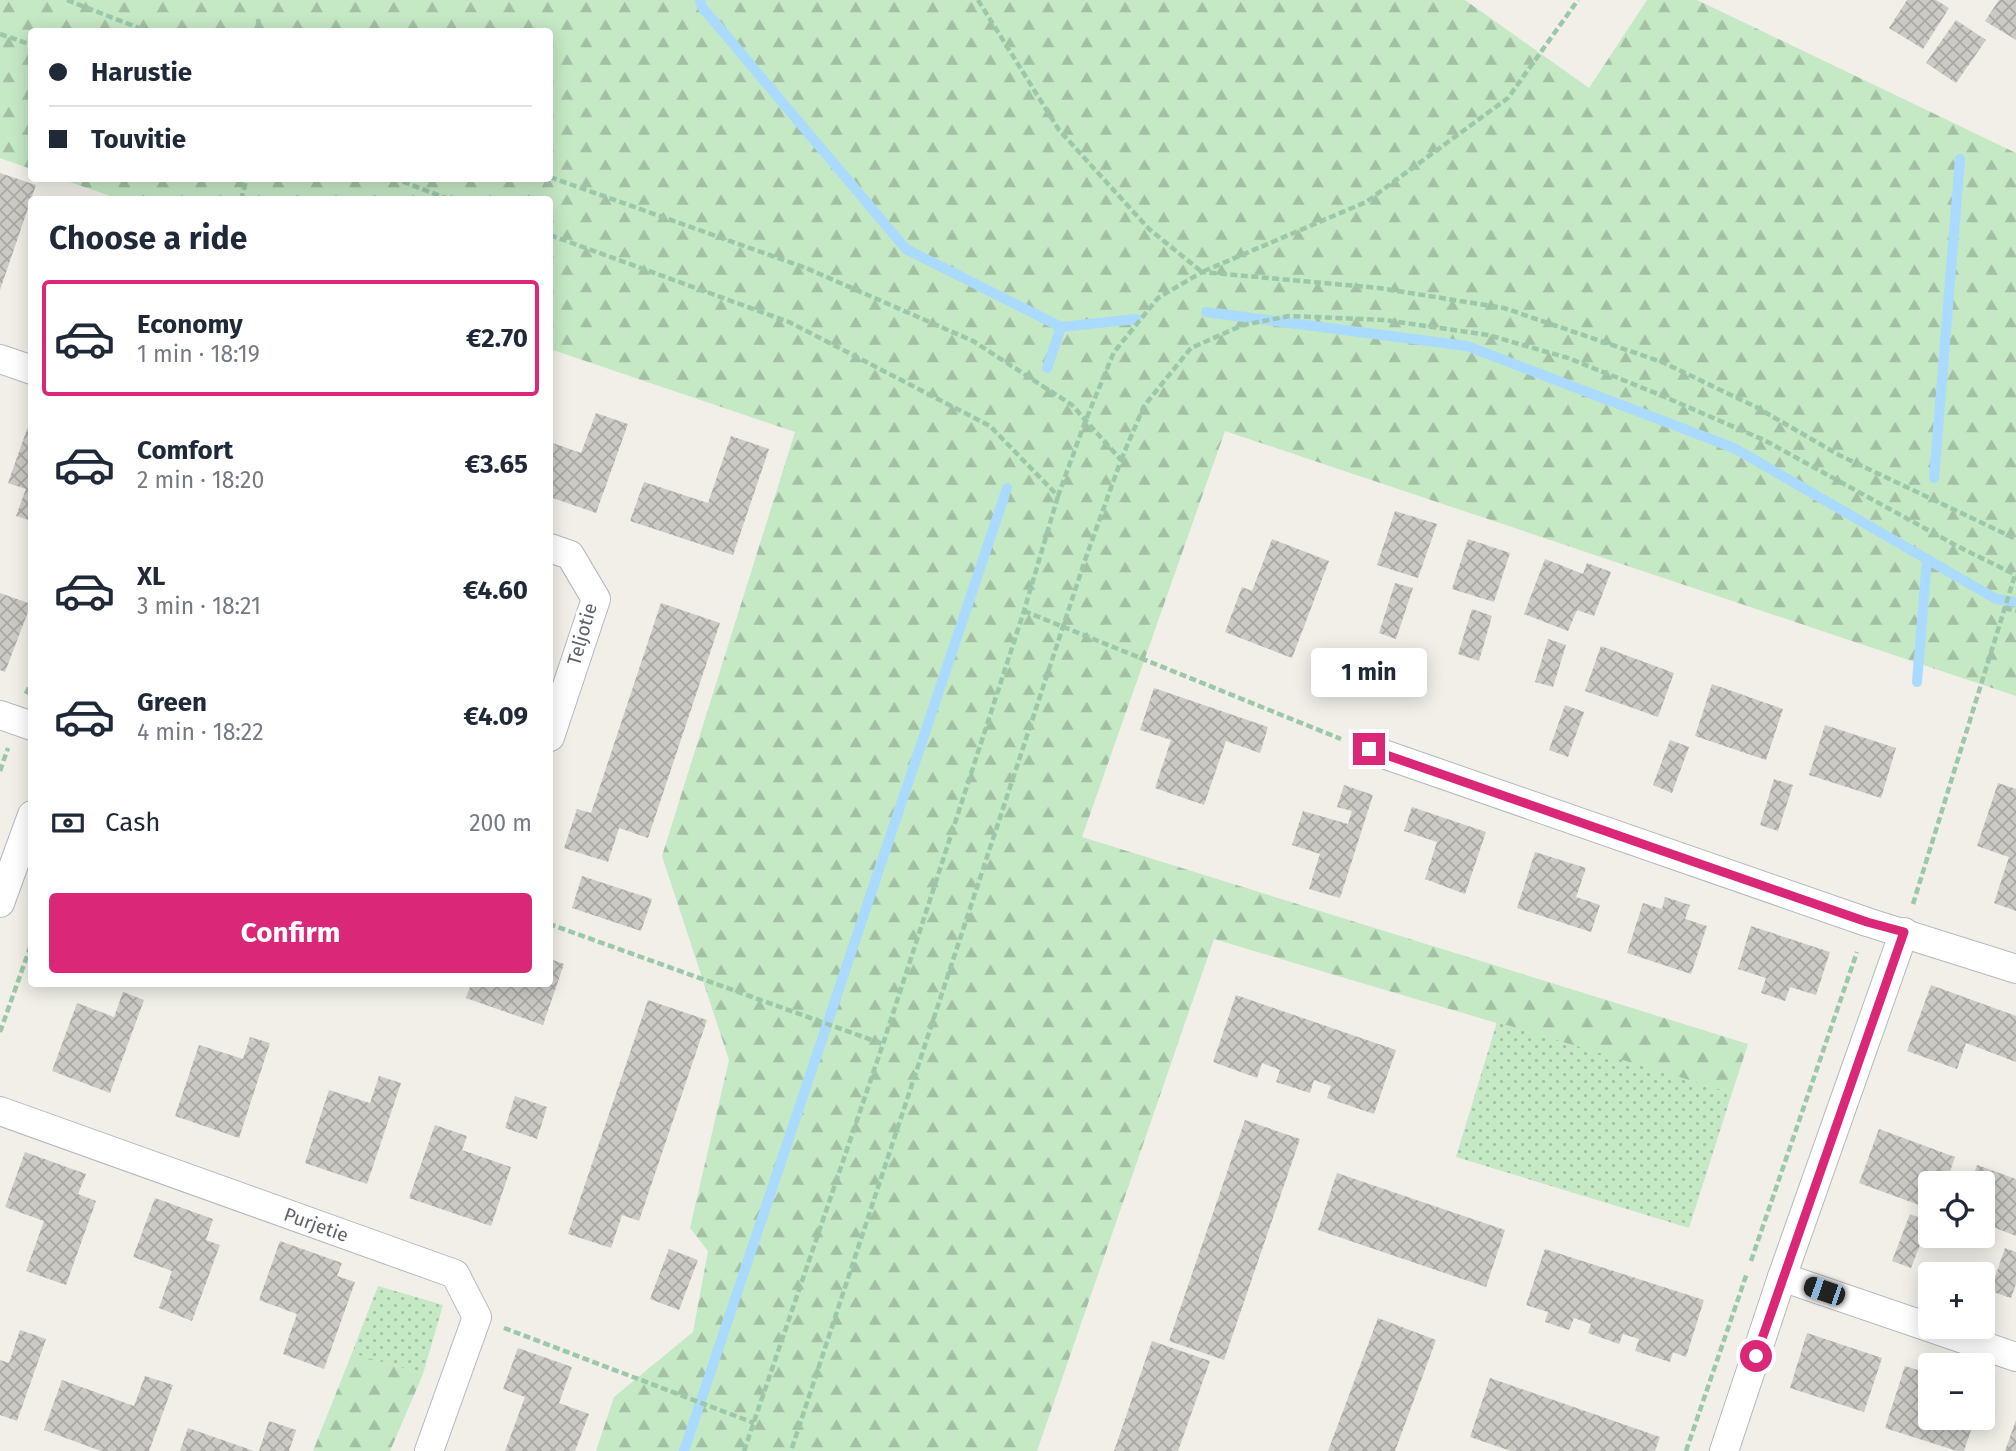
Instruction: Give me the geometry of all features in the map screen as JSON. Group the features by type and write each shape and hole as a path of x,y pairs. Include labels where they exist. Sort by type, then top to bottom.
{"street":[{"path":"0,359 28,369"},
{"name":"Teljotie","path":"553,549 570,555 596,599 553,728"},
{"path":"0,715 28,725"},
{"path":"1369,749 1867,922 2016,969"},
{"path":"0,903 28,826"},
{"path":"1724,1451 1782,1277 1904,932"},
{"name":"Purjetie","path":"0,1111 455,1274 477,1317"},
{"path":"1782,1277 2016,1357"},
{"path":"429,1451 477,1317"}],"path":[{"path":"67,0 139,28"},
{"path":"978,0 1059,130 1149,229 1202,272 1379,288 1504,308 1662,362 1756,407 1839,455 2016,540"},
{"path":"744,1451 883,1044 1024,611 1058,496 1114,352 1158,298 1202,272 1366,202 1508,98 1578,0"},
{"path":"258,19 259,28"},
{"path":"0,34 28,44"},
{"path":"553,178 806,268 973,341 1072,405 1121,460"},
{"path":"404,182 440,196"},
{"path":"553,236 789,321 990,426 1058,496"},
{"path":"791,1451 1062,627 1121,460 1144,406 1191,348 1243,325 1289,316 1385,320 1488,335 1568,358 1764,440 1957,546 2016,574 1904,932"},
{"path":"2005,608 2016,611"},
{"path":"1024,611 1369,749"},
{"path":"1686,1451 1867,922"},
{"path":"553,925 883,1044"},
{"path":"0,1032 28,953"},
{"path":"477,1317 754,1423"}],"green space":[{"path":"0,0 1465,0 1589,88 1647,0 1697,0 2016,153 2016,696 1225,431 1082,837 1748,1044 1732,1093 1214,939 1037,1451 596,1451 614,1397 693,1332 708,1251 690,1228 729,1060 662,856 795,432 553,350 553,196 110,196 70,182 553,182 553,28 28,28 28,168 0,158"},
{"path":"1497,1022 1732,1093 1689,1228 1456,1157"},
{"path":"378,1286 443,1305 423,1374 352,1353"},
{"path":"352,1353 423,1374 390,1451 313,1451"}],"building":[{"path":"1907,0 1936,0 1949,8 1923,49 1889,28"},
{"path":"1999,0 2016,0 2016,40 1985,21"},
{"path":"1956,20 1986,40 1956,83 1926,63"},
{"path":"0,173 36,185 32,196 28,196 28,208 0,290"},
{"path":"596,413 628,424 596,513 553,498 553,443 581,453"},
{"path":"28,426 28,520 16,516 26,489 8,483"},
{"path":"731,436 769,449 733,555 630,521 644,482 708,503"},
{"path":"1395,511 1437,524 1418,578 1377,565"},
{"path":"1272,539 1329,561 1292,658 1225,632 1242,587 1252,591"},
{"path":"1468,539 1510,553 1494,602 1452,589"},
{"path":"1545,559 1583,574 1587,563 1611,572 1594,616 1577,610 1568,631 1524,614"},
{"path":"1395,583 1413,588 1396,639 1379,633"},
{"path":"0,593 28,603 28,612 5,672 0,670"},
{"path":"661,603 720,623 648,838 619,828 608,862 564,848 577,809 591,813"},
{"path":"1472,609 1492,616 1479,661 1458,654"},
{"path":"1548,639 1566,645 1553,687 1535,682"},
{"path":"1601,646 1674,673 1658,717 1585,691"},
{"path":"1712,684 1783,709 1766,760 1695,736"},
{"path":"1154,688 1268,727 1260,753 1226,741 1204,805 1155,788 1171,740 1140,730"},
{"path":"1565,705 1584,712 1568,757 1549,750"},
{"path":"1825,725 1896,748 1881,798 1809,775"},
{"path":"1670,740 1689,747 1672,793 1653,785"},
{"path":"1774,779 1793,785 1778,831 1760,825"},
{"path":"1998,783 2016,789 2016,911 1994,903 2009,857 1977,846"},
{"path":"1344,785 1373,795 1340,898 1309,889 1320,854 1292,845 1303,811 1348,824 1352,811 1337,807"},
{"path":"1412,807 1486,832 1465,894 1425,879 1437,842 1404,831"},
{"path":"1535,852 1586,868 1576,897 1600,905 1591,932 1517,908"},
{"path":"582,876 652,899 641,931 572,908"},
{"path":"1665,897 1690,905 1685,919 1707,926 1691,974 1627,953 1643,903 1662,909"},
{"path":"1751,926 1830,952 1816,995 1790,987 1785,1001 1761,993 1766,978 1738,969"},
{"path":"553,960 564,964 543,1025 466,998 470,987 553,987"},
{"path":"1931,985 2016,1016 2016,1062 1966,1043 1957,1069 1907,1051"},
{"path":"123,992 144,1000 110,1093 52,1071 77,1003 114,1017"},
{"path":"1236,995 1396,1050 1374,1114 1327,1098 1331,1086 1314,1080 1310,1093 1276,1082 1280,1070 1262,1063 1257,1078 1213,1062"},
{"path":"648,1000 707,1020 639,1221 622,1215 611,1248 568,1234"},
{"path":"250,1037 270,1043 239,1138 175,1116 199,1045 243,1059"},
{"path":"379,1076 401,1083 367,1184 305,1163 329,1090 370,1103"},
{"path":"515,1096 547,1107 537,1139 505,1128"},
{"path":"1245,1120 1300,1139 1224,1360 1169,1341"},
{"path":"435,1125 467,1136 462,1150 511,1167 491,1226 409,1198"},
{"path":"1879,1129 1955,1157 1950,1171 1918,1171 1918,1205 1859,1183"},
{"path":"25,1152 86,1174 78,1194 96,1201 66,1285 26,1271 44,1221 5,1207"},
{"path":"1977,1165 1994,1171 1975,1171"},
{"path":"1995,1171 2016,1179 2016,1236 1995,1228"},
{"path":"1337,1173 1505,1230 1486,1287 1318,1230"},
{"path":"155,1198 213,1219 206,1240 220,1245 192,1321 159,1308 172,1271 133,1257"},
{"path":"1910,1214 1918,1217 1919,1248 1911,1268 1892,1261"},
{"path":"280,1241 342,1263 337,1276 355,1282 324,1369 283,1354 297,1314 259,1300"},
{"path":"2005,1248 2016,1252 2016,1284 2011,1298 1995,1293 1995,1277"},
{"path":"669,1249 698,1260 679,1310 650,1299"},
{"path":"1545,1249 1704,1300 1686,1357 1673,1352 1670,1362 1635,1351 1639,1339 1623,1334 1619,1344 1588,1333 1591,1324 1574,1318 1569,1330 1545,1322 1548,1312 1526,1305"},
{"path":"1378,1318 1436,1340 1395,1451 1328,1451"},
{"path":"20,1330 46,1339 17,1421 0,1415 0,1360 9,1363"},
{"path":"1807,1333 1882,1358 1864,1412 1790,1388"},
{"path":"1152,1341 1210,1361 1178,1451 1114,1451"},
{"path":"518,1348 572,1367 559,1403 589,1414 575,1451 505,1451 525,1397 503,1389"},
{"path":"1905,1366 1918,1370 1918,1430 1971,1430 1964,1451 1957,1451 1885,1428"},
{"path":"145,1376 173,1385 149,1451 101,1451 44,1430 62,1380 134,1406"},
{"path":"1490,1378 1660,1437 1655,1451 1511,1451 1470,1437"},
{"path":"2016,1420 2016,1451 2005,1451"},
{"path":"269,1421 296,1430 289,1451 259,1451"},
{"path":"188,1428 254,1451 180,1451"}],"waterway":[{"path":"700,0 702,7 906,249 1061,327 1136,319"},
{"path":"1934,478 1960,159"},
{"path":"1206,312 1467,346 1734,448 1996,599 2016,602"},
{"path":"1047,368 1061,327"},
{"path":"684,1451 1007,488"},
{"path":"1917,682 1927,559"}],"route":[{"path":"1369,749 1867,922 1904,932 1756,1356"}]}
